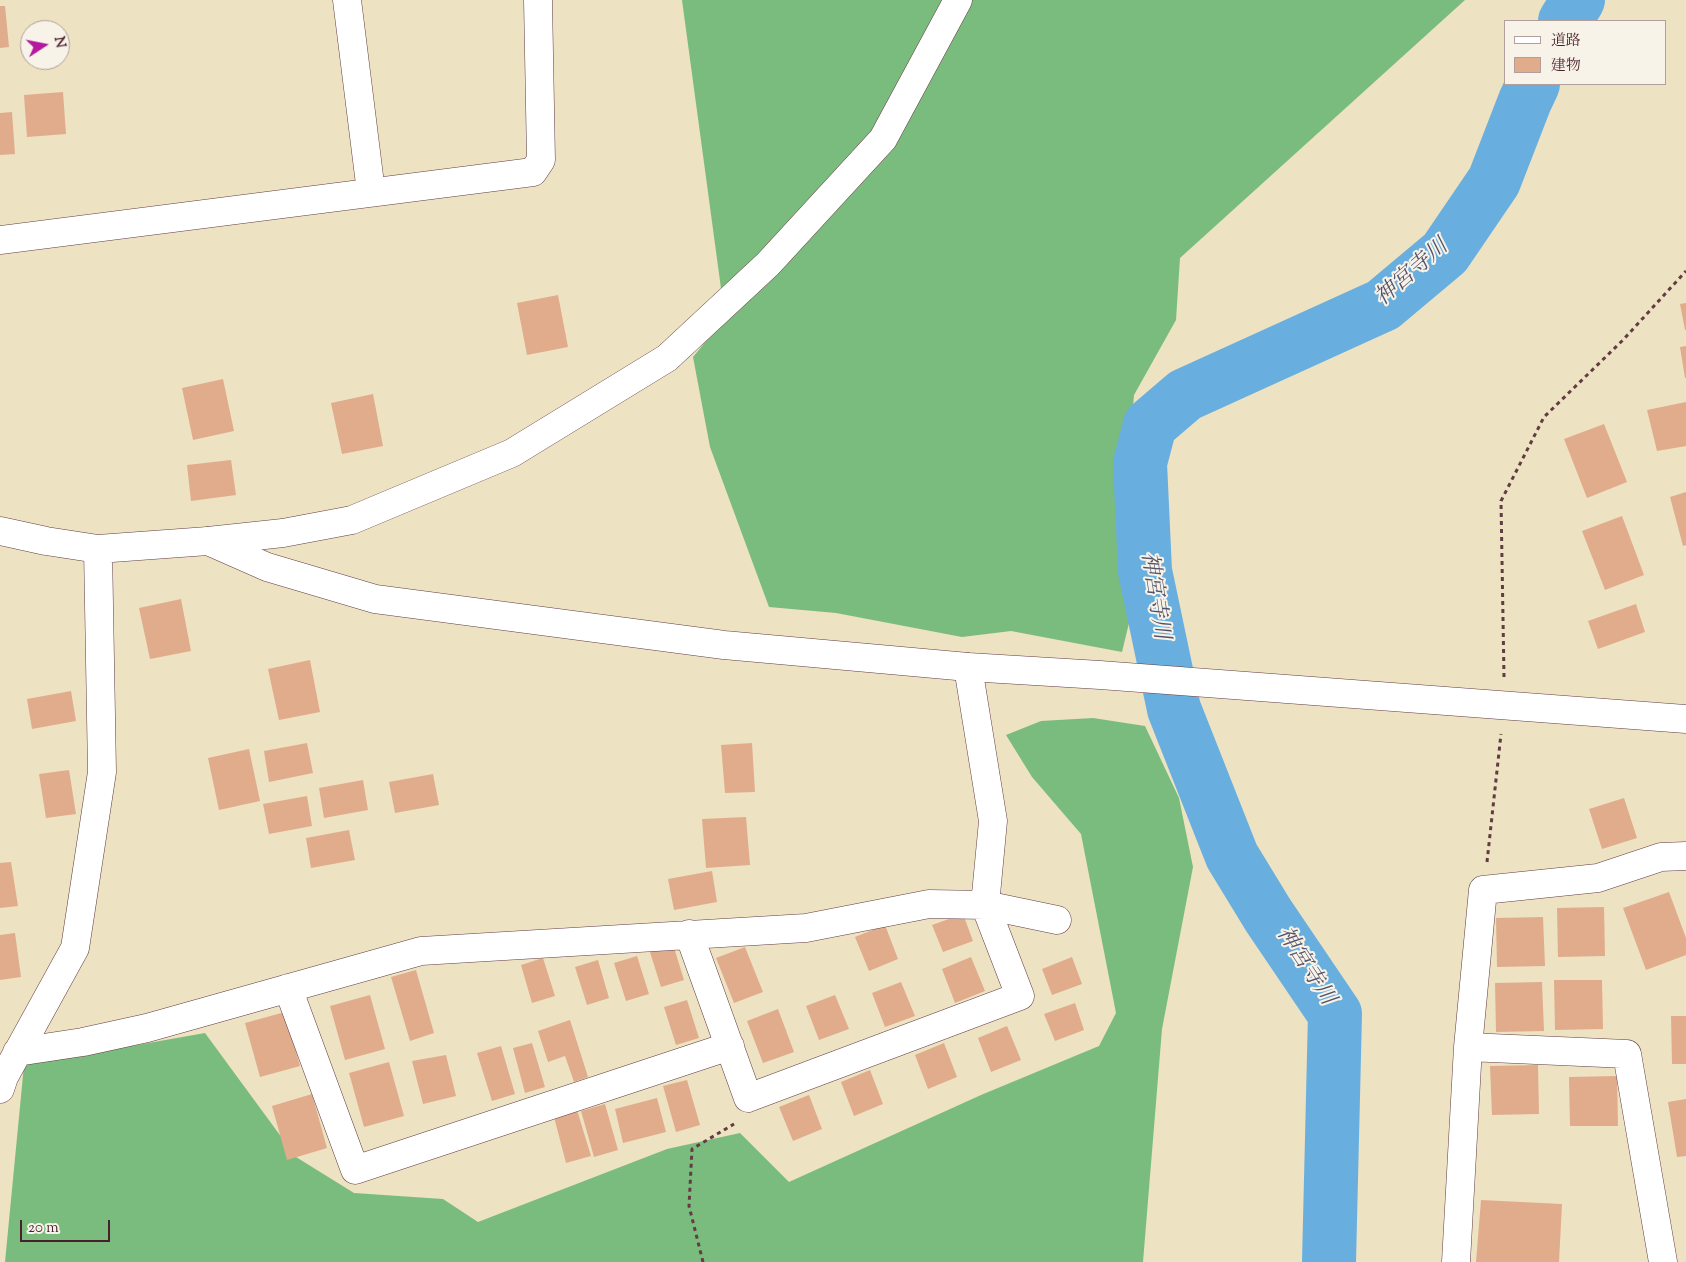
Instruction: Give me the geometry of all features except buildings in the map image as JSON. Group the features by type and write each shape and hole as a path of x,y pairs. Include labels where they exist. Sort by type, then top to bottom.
{"street":[{"path":"347,0 371,192"},
{"path":"0,240 533,172 541,160 538,0"},
{"path":"0,531 46,541 98,549 208,541 283,533 352,520 512,453 667,358 768,264 883,138 958,0"},
{"path":"208,541 267,567 375,598 724,646 968,667 1100,674 1686,719"},
{"path":"0,1089 17,1052 75,948 102,772 98,549"},
{"path":"689,934 748,1098 1020,996 986,905 993,821 968,667"},
{"path":"1456,1262 1468,1047 1484,890 1598,878 1661,857 1686,856"},
{"path":"17,1052 83,1042 147,1028 421,951 806,928 929,904 986,905 1057,920"},
{"path":"288,988 355,1170 730,1046"},
{"path":"1468,1047 1627,1054 1663,1262"}],"path":[{"path":"1484,890 1504,705 1501,501 1544,417 1623,340 1686,271"},
{"path":"703,1262 689,1206 692,1149 740,1120 748,1098"}],"green space":[{"path":"682,0 1465,0 1180,258 1176,320 1134,395 1126,488 1145,557 1122,652 1011,631 962,637 836,613 769,607 710,447 693,357 725,318"},
{"path":"1093,718 1145,726 1179,798 1193,867 1162,1029 1143,1262 5,1262 24,1065 205,1033 296,1157 354,1193 443,1199 478,1222 667,1149 740,1133 789,1182 981,1095 1099,1046 1116,1013 1081,834 1032,777 1006,735 1041,721"}],"waterway":[{"name":"神宮寺川","path":"1566,20 1578,0"},
{"name":"神宮寺川","path":"1329,1262 1335,1014 1268,915 1232,856 1174,709 1145,571 1140,463 1150,425 1185,395 1383,305 1445,253 1494,181 1533,85"}]}
